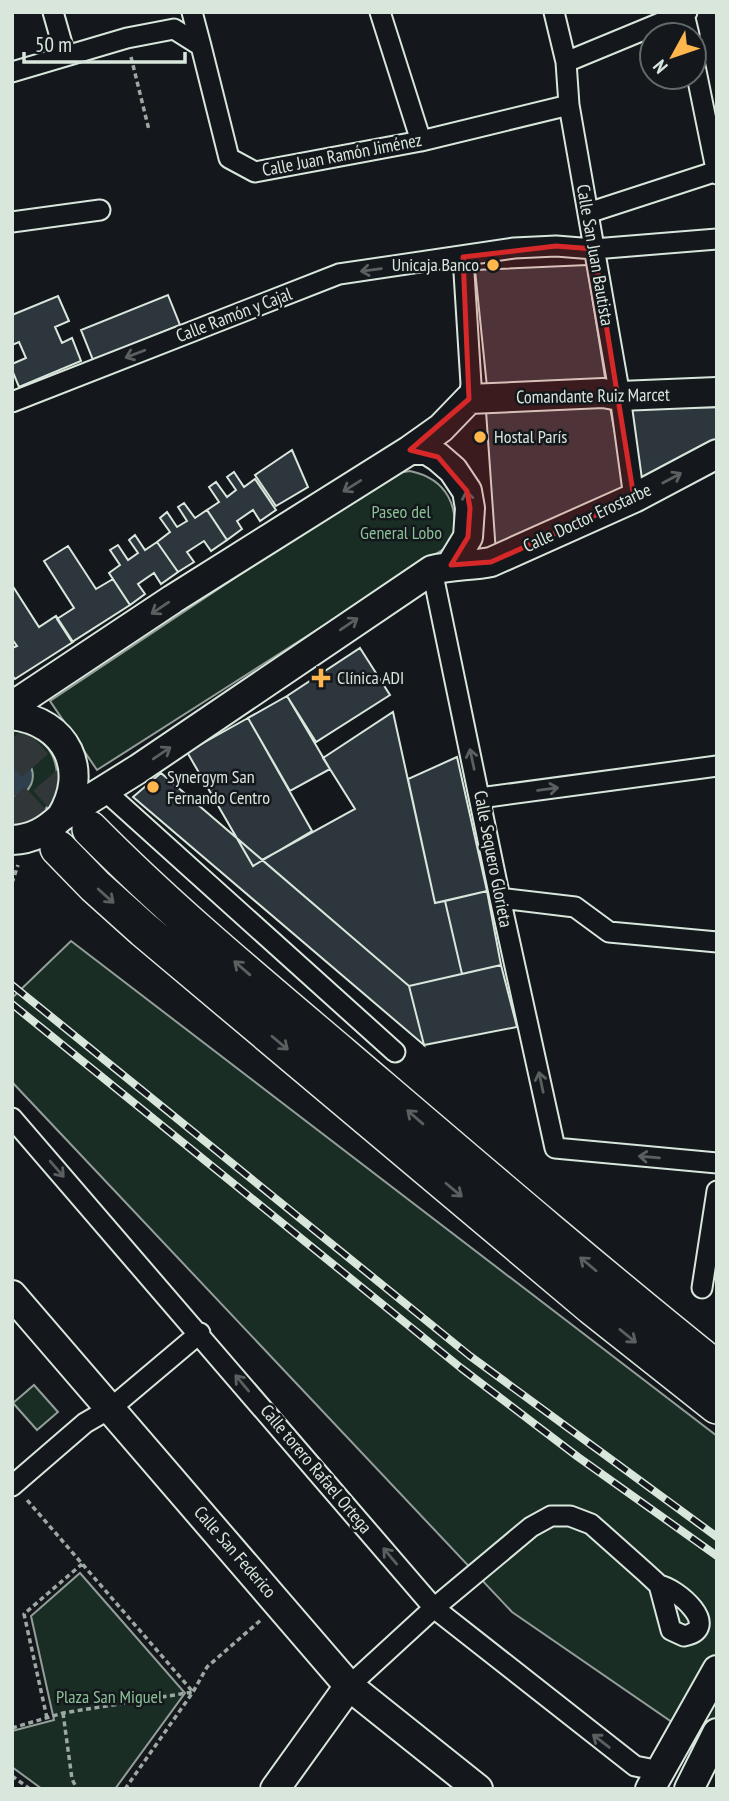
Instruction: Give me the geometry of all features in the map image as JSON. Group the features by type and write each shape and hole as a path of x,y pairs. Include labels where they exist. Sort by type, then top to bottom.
{"highway":[{"path":"43,837 171,907 612,1284 717,1369"},
{"path":"43,837 144,929 592,1307 717,1406"}],"street":[{"path":"53,12 65,54"},
{"name":"Calle Juan Ramón Jiménez","path":"192,12 229,158 255,172 421,141 569,105"},
{"path":"380,12 421,141"},
{"name":"Calle San Juan Bautista","path":"555,12 566,62 569,105 620,396 634,498"},
{"path":"566,62 686,13"},
{"path":"12,72 65,54 174,29 201,46"},
{"path":"588,213 717,172 700,91"},
{"path":"12,222 100,210"},
{"name":"Calle Ramón y Cajal","path":"12,402 339,274 514,248 556,246 594,249 717,239"},
{"path":"43,837 73,792 73,764 61,739 15,701 441,428 469,399 471,384 463,257"},
{"name":"Comandante Ruiz Marcet","path":"469,399 603,393 620,396 717,392"},
{"path":"43,837 104,790 442,567 468,537 470,508 467,491 453,470 439,457 427,450 410,450"},
{"name":"Calle Doctor Erostarbe","path":"442,567 491,562 634,498 717,454"},
{"name":"Calle Sequero Glorieta","path":"442,567 480,798 555,1148 717,1163"},
{"path":"480,798 717,766"},
{"path":"104,790 396,1052"},
{"path":"500,898 575,907 609,932 717,942"},
{"name":"Calle torero Rafael Ortega","path":"12,1118 200,1333 434,1608 655,1780"},
{"path":"708,1279 717,1191"},
{"name":"Calle San Federico","path":"12,1295 349,1686 478,1789"},
{"path":"13,1486 85,1423 111,1408 200,1333"},
{"path":"275,1789 349,1686 434,1608 531,1527 551,1516 570,1516 591,1524 659,1585"},
{"path":"655,1780 717,1670"},
{"path":"689,1789 717,1733"}],"path":[{"path":"127,38 149,130"},
{"path":"13,1486 193,1692"},
{"path":"47,1718 24,1614 82,1564"},
{"path":"125,1789 193,1692 207,1667 280,1604"},
{"path":"12,1728 63,1713 193,1692"},
{"path":"63,1713 72,1779 77,1789"},
{"path":"12,1776 30,1789"}],"highlighted area":[{"path":"556,246 594,249 634,498 491,562 451,565 468,537 470,508 467,491 438,457 410,450 469,399 463,257"}],"green space":[{"name":"Paseo del General Lobo","path":"410,471 434,481 448,497 455,518 453,543 97,770 50,701 391,474"},
{"path":"12,730 32,735 46,745 54,760 57,777 54,794 46,809 32,819 12,824"},
{"path":"71,941 717,1436 717,1753 512,1612 12,1082 12,998"},
{"path":"34,1385 58,1412 37,1430 13,1403"},
{"name":"Plaza San Miguel","path":"80,1573 185,1693 115,1789 42,1789 12,1767 12,1731 54,1720 31,1616"}],"water":[{"path":"12,754 28,761 33,779 24,793 12,798"}],"building":[{"path":"587,265 606,383 487,387 475,270"},
{"path":"168,295 180,325 93,360 81,330"},
{"path":"58,296 69,321 55,327 62,343 72,338 81,361 19,387 12,364 26,358 19,342 12,345 12,315"},
{"path":"610,407 626,492 496,553 486,411"},
{"path":"717,407 717,443 641,481 628,408"},
{"path":"292,450 308,487 276,506 255,475"},
{"path":"234,472 244,487 255,479 276,510 260,521 253,510 237,521 242,529 227,540 207,510 219,502 209,487 216,482 227,497 236,490 227,477"},
{"path":"184,503 195,518 207,510 227,540 211,551 204,541 187,552 194,562 178,572 157,542 170,532 160,518 167,512 177,527 187,521 178,507"},
{"path":"135,535 145,550 157,542 178,572 161,584 154,573 138,584 145,594 130,605 109,573 120,565 110,550 118,545 128,560 138,553 129,540"},
{"path":"68,546 96,589 113,579 130,605 72,642 57,619 74,608 44,561"},
{"path":"12,585 39,627 56,616 73,642 15,679 12,675 12,648 17,646 12,639"},
{"path":"360,648 390,695 316,742 287,696"},
{"path":"287,696 330,769 290,791 248,718"},
{"path":"393,712 435,903 445,901 462,974 409,986 262,860 355,809 323,758"},
{"path":"248,718 312,831 253,866 187,752"},
{"path":"457,757 487,891 435,903 408,779"},
{"path":"161,773 409,986 424,1045 133,797"},
{"path":"487,891 501,965 462,974 445,901"},
{"path":"501,965 517,1027 424,1045 409,986"}],"tunnel":[{"path":"12,739 88,827"},
{"path":"12,799 58,848"}],"railway":[{"path":"12,985 470,1356 717,1537"},
{"path":"12,1004 461,1368 578,1457 717,1556"}],"place":[{"name":"Unicaja Banco","path":"493,265"},
{"name":"Hostal París","path":"480,437"},
{"name":"Clínica ADI","path":"321,678"},
{"name":"Synergym San Fernando Centro","path":"153,787"}]}
